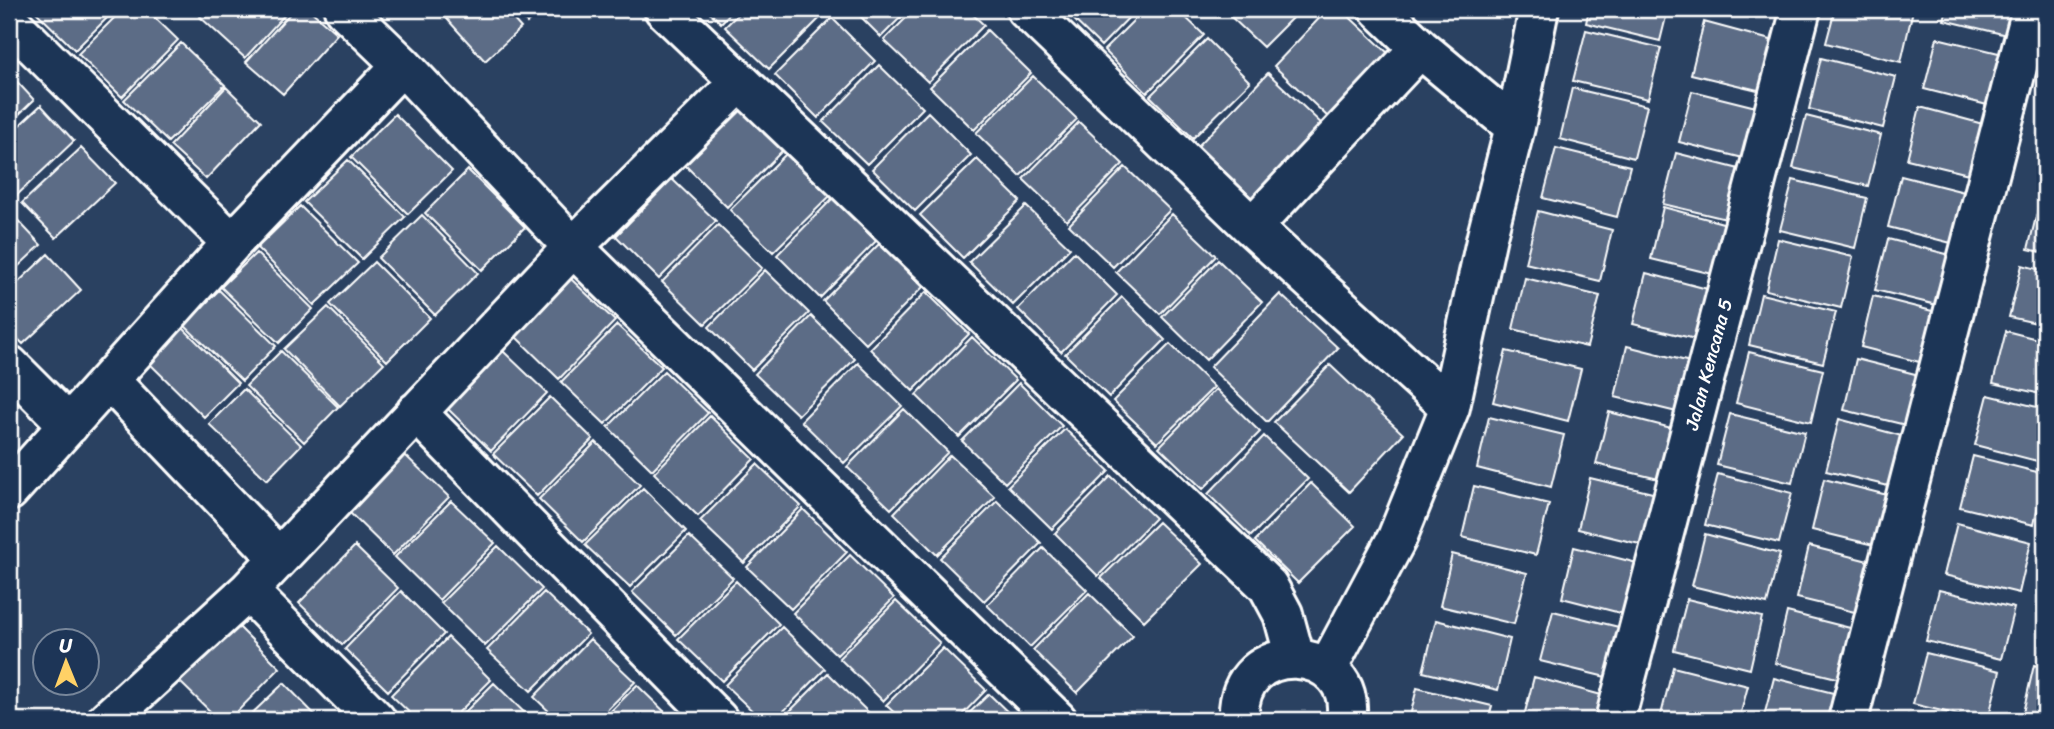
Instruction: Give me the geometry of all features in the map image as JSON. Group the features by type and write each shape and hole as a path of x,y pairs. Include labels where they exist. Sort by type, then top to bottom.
{"street":[{"path":"344,9 402,65 573,247 1057,720"},
{"path":"664,9 1268,586 1311,663 1339,682 1346,699 1346,720"},
{"path":"1026,9 1252,228 1450,407"},
{"path":"1379,9 1420,48 1515,127"},
{"path":"1311,663 1397,538 1450,407 1487,236 1515,127 1539,9"},
{"name":"Jalan Kencana 5","path":"1615,720 1801,9"},
{"path":"1848,720 2032,9"},
{"path":"9,21 232,243"},
{"path":"1252,228 1420,48"},
{"path":"9,491 232,243 402,65"},
{"path":"107,720 248,591 573,247 740,82"},
{"path":"9,365 69,425"},
{"path":"110,380 279,558"},
{"path":"416,412 718,720"},
{"path":"248,591 376,720"},
{"path":"1238,720 1241,697 1249,681 1261,668 1277,660 1311,663"}],"building":[{"path":"33,9 116,9 75,50"},
{"path":"123,9 146,9 178,40 122,97 78,54"},
{"path":"207,9 290,9 245,58 200,17"},
{"path":"294,9 309,9 337,34 283,94 246,62"},
{"path":"438,9 504,9 521,28 485,61"},
{"path":"514,9 543,9 527,23"},
{"path":"706,9 734,9 721,23"},
{"path":"743,9 822,9 826,12 769,69 725,27"},
{"path":"853,9 909,9 881,37"},
{"path":"915,9 967,9 984,25 928,82 884,40"},
{"path":"1063,9 1137,9 1101,46"},
{"path":"1145,9 1177,9 1204,35 1147,93 1104,50"},
{"path":"1233,9 1301,9 1263,47 1228,14"},
{"path":"1328,9 1341,9 1389,54 1329,118 1274,66"},
{"path":"1589,9 1668,9 1660,41 1586,23"},
{"path":"1754,9 1785,9 1783,16"},
{"path":"1835,9 1913,10 1901,62 1826,43"},
{"path":"1947,9 2026,9 2019,38 1944,20"},
{"path":"832,18 875,61 818,118 775,75"},
{"path":"1704,22 1778,42 1766,92 1691,74"},
{"path":"987,30 1031,73 974,130 930,87"},
{"path":"1586,30 1661,48 1648,99 1573,81"},
{"path":"1937,38 2011,56 1999,108 1924,89"},
{"path":"1207,39 1250,82 1193,138 1150,96"},
{"path":"181,43 225,85 168,142 124,100"},
{"path":"1821,58 1896,77 1883,128 1809,109"},
{"path":"879,65 923,108 867,164 823,122"},
{"path":"9,73 34,100 9,124"},
{"path":"1268,73 1325,127 1255,201 1198,146"},
{"path":"1033,76 1077,119 1020,176 976,133"},
{"path":"226,87 261,121 206,179 170,146"},
{"path":"1572,88 1647,106 1634,158 1560,139"},
{"path":"1692,91 1768,110 1755,161 1679,142"},
{"path":"41,105 74,141 16,196 9,189 9,135"},
{"path":"741,107 784,149 727,207 684,164"},
{"path":"1920,107 1994,127 1981,177 1907,159"},
{"path":"928,112 971,155 915,211 872,169"},
{"path":"395,114 452,171 408,214 351,157"},
{"path":"1806,116 1881,135 1868,186 1793,168"},
{"path":"1079,122 1123,164 1067,221 1023,179"},
{"path":"81,148 115,183 56,238 22,203"},
{"path":"1556,148 1630,166 1617,217 1543,198"},
{"path":"787,153 830,196 773,252 730,210"},
{"path":"1676,153 1751,172 1739,222 1663,204"},
{"path":"977,159 1020,201 963,258 920,215"},
{"path":"348,160 405,217 362,259 304,202"},
{"path":"1125,167 1170,210 1113,267 1069,225"},
{"path":"468,170 525,227 482,270 425,213"},
{"path":"1901,176 1976,195 1963,246 1888,227"},
{"path":"672,179 716,221 659,279 616,236"},
{"path":"1793,180 1867,198 1855,248 1780,230"},
{"path":"2041,197 2045,199 2045,253 2028,249"},
{"path":"833,198 876,241 820,298 777,255"},
{"path":"300,206 358,263 314,305 257,248"},
{"path":"1026,206 1070,248 1013,305 969,262"},
{"path":"1663,207 1738,227 1725,277 1651,259"},
{"path":"9,211 41,245 9,275"},
{"path":"1538,211 1612,230 1600,281 1525,263"},
{"path":"1172,214 1216,256 1160,314 1116,272"},
{"path":"422,215 478,273 435,315 378,258"},
{"path":"718,225 762,268 705,324 662,282"},
{"path":"1778,239 1853,257 1841,308 1766,290"},
{"path":"1888,239 1962,258 1949,308 1875,290"},
{"path":"879,244 923,287 866,344 823,301"},
{"path":"1074,252 1117,295 1061,352 1018,309"},
{"path":"256,253 313,309 279,343 221,287"},
{"path":"48,254 81,290 23,344 9,330 9,291"},
{"path":"1218,260 1262,302 1206,360 1162,317"},
{"path":"374,262 430,318 387,361 330,304"},
{"path":"2022,265 2045,271 2045,325 2009,317"},
{"path":"765,270 809,313 752,370 709,327"},
{"path":"1646,273 1719,292 1708,342 1633,324"},
{"path":"1525,278 1600,296 1587,347 1513,329"},
{"path":"571,279 615,321 559,379 515,336"},
{"path":"219,290 276,346 242,381 184,325"},
{"path":"926,292 969,334 913,391 870,349"},
{"path":"1280,294 1338,348 1267,422 1210,367"},
{"path":"1761,294 1836,312 1823,363 1749,345"},
{"path":"1873,296 1948,315 1935,366 1861,347"},
{"path":"1122,297 1165,340 1109,397 1065,354"},
{"path":"328,307 384,363 340,406 284,349"},
{"path":"811,316 855,359 798,415 755,374"},
{"path":"617,325 662,367 605,424 561,382"},
{"path":"181,326 238,383 204,417 147,361"},
{"path":"2006,331 2045,341 2045,395 1993,383"},
{"path":"972,337 1016,380 959,437 916,395"},
{"path":"1170,344 1214,387 1157,443 1113,401"},
{"path":"1627,346 1702,365 1689,415 1615,397"},
{"path":"281,351 338,407 304,442 246,386"},
{"path":"503,351 547,393 491,451 447,408"},
{"path":"1506,351 1581,369 1568,421 1493,402"},
{"path":"1749,352 1823,370 1811,422 1736,403"},
{"path":"1856,359 1931,378 1918,428 1844,410"},
{"path":"858,363 902,406 844,463 801,421"},
{"path":"1330,365 1403,434 1349,492 1274,422"},
{"path":"664,371 708,413 652,470 608,427"},
{"path":"1019,383 1062,426 1005,483 962,441"},
{"path":"244,389 301,445 267,480 209,424"},
{"path":"1216,389 1260,432 1203,489 1159,447"},
{"path":"1988,395 2045,409 2045,463 1975,445"},
{"path":"550,397 593,439 537,496 493,454"},
{"path":"904,409 948,452 891,509 847,467"},
{"path":"1609,412 1683,431 1671,482 1596,464"},
{"path":"1730,414 1805,432 1792,483 1717,465"},
{"path":"710,416 754,459 698,516 654,473"},
{"path":"1489,417 1564,435 1551,487 1477,468"},
{"path":"1839,419 1913,439 1901,489 1826,471"},
{"path":"1065,429 1109,471 1052,529 1008,486"},
{"path":"1264,436 1308,479 1251,536 1208,494"},
{"path":"596,442 640,485 583,542 539,499"},
{"path":"405,455 449,497 393,555 349,512"},
{"path":"950,455 995,497 937,555 894,513"},
{"path":"1973,456 2045,474 2034,525 1960,507"},
{"path":"757,464 801,506 744,563 700,521"},
{"path":"1718,474 1792,493 1779,543 1705,525"},
{"path":"1111,476 1155,518 1098,576 1055,533"},
{"path":"1590,478 1665,496 1652,547 1578,529"},
{"path":"1824,479 1899,498 1886,548 1812,530"},
{"path":"1311,483 1355,526 1298,583 1255,541"},
{"path":"1474,486 1549,504 1536,555 1462,537"},
{"path":"643,488 686,531 630,587 585,545"},
{"path":"451,501 495,543 439,600 395,557"},
{"path":"997,501 1041,543 984,601 940,558"},
{"path":"803,509 847,552 791,609 747,567"},
{"path":"1158,522 1202,564 1144,621 1101,578"},
{"path":"1957,523 2031,542 2019,593 1944,575"},
{"path":"1705,534 1780,554 1767,604 1692,586"},
{"path":"689,536 733,578 676,635 632,592"},
{"path":"355,546 398,588 342,645 299,603"},
{"path":"498,546 542,589 485,646 441,603"},
{"path":"1809,546 1884,565 1871,616 1797,598"},
{"path":"1574,547 1649,566 1636,617 1562,598"},
{"path":"1043,548 1087,590 1030,647 987,605"},
{"path":"1452,554 1527,573 1514,624 1440,606"},
{"path":"850,555 894,598 837,655 793,613"},
{"path":"736,581 779,624 722,681 678,639"},
{"path":"1939,590 2014,608 2001,659 1926,641"},
{"path":"401,591 444,634 388,691 345,649"},
{"path":"544,592 588,634 531,691 487,650"},
{"path":"1089,593 1133,636 1077,693 1033,650"},
{"path":"1687,599 1762,617 1750,669 1674,650"},
{"path":"896,601 940,643 883,701 839,658"},
{"path":"1553,611 1627,629 1614,679 1540,661"},
{"path":"1787,612 1862,631 1849,681 1775,663"},
{"path":"1436,620 1510,639 1498,690 1423,672"},
{"path":"237,625 280,668 229,720 219,720 180,682"},
{"path":"782,627 825,669 775,720 762,720 725,685"},
{"path":"2045,630 2045,652 2040,651"},
{"path":"448,637 491,680 451,720 417,720 391,695"},
{"path":"590,639 635,682 597,720 558,720 534,697"},
{"path":"943,648 986,690 957,720 902,720 886,705"},
{"path":"1926,653 2000,671 1988,720 1913,704"},
{"path":"2034,665 2045,668 2045,720 2022,717"},
{"path":"1673,667 1748,686 1739,720 1660,719"},
{"path":"828,673 871,715 866,720 781,720"},
{"path":"1534,677 1609,697 1603,720 1523,720"},
{"path":"1774,678 1849,697 1843,720 1763,720"},
{"path":"284,683 320,720 245,720"},
{"path":"494,683 532,720 457,720"},
{"path":"637,685 673,720 602,720"},
{"path":"1417,688 1492,706 1488,720 1409,720"},
{"path":"989,694 1016,720 962,720"},
{"path":"1908,715 1928,720 1907,720"}]}
